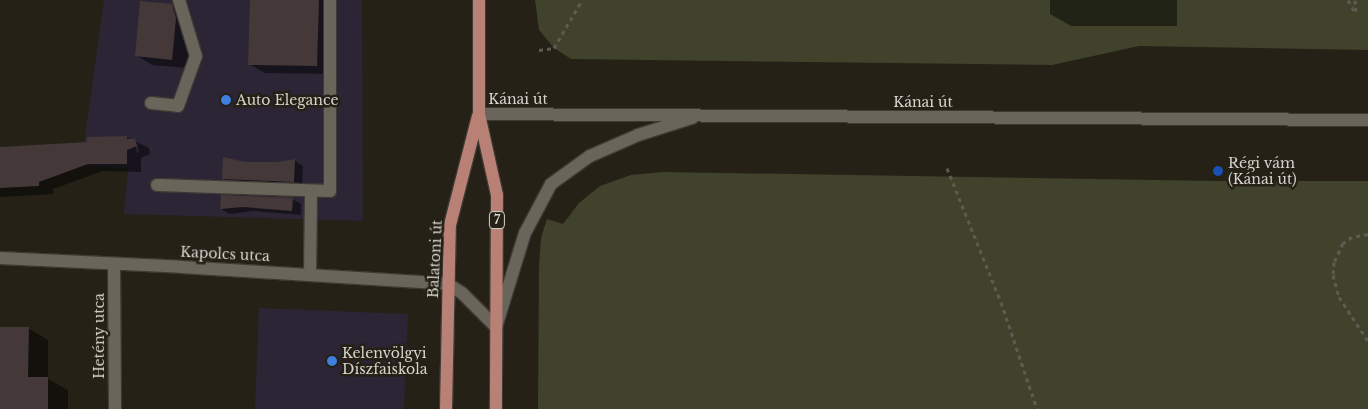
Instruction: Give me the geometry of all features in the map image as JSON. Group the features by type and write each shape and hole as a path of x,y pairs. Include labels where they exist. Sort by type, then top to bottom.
{"main road":[{"name":"Balatoni út","path":"478,0 478,114 497,195 496,409"},
{"name":"Balatoni út","path":"446,409 450,225 478,114"}],"street":[{"path":"151,103 178,106 196,56 179,0"},
{"path":"157,185 330,191 330,0"},
{"name":"Kánai út","path":"478,114 702,114 1368,120"},
{"path":"448,284 462,293 496,328 525,233 552,184 590,156 638,135 702,114"},
{"path":"310,275 311,190"},
{"name":"Kapolcs utca","path":"0,258 448,284"},
{"name":"Hetény utca","path":"114,264 115,409"}],"path":[{"path":"539,50 554,48 582,0"},
{"path":"1348,0 1356,14 1355,0"},
{"path":"947,168 1001,302 1037,409"},
{"path":"1368,234 1352,237 1343,243 1334,262 1333,275 1339,297 1368,342"}],"shaded area":[{"name":"Auto Elegance","path":"104,0 362,0 363,221 124,214 128,168 81,165"},
{"name":"Kelenvölgyi Díszfaiskola","path":"259,308 408,314 404,409 255,409"}],"green space":[{"path":"535,0 1368,0 1368,50 1139,46 1052,65 571,59 554,48 539,30"},
{"path":"663,172 1218,181 1368,181 1368,409 538,409 539,267 541,238 547,219 563,224 579,203 600,186 631,175"}],"building":[{"path":"250,0 319,0 317,66 248,65"},
{"path":"140,1 172,4 176,18 172,60 135,56"},
{"path":"127,136 127,139 135,139 137,146 127,150 127,164 88,164 39,182 39,186 0,188 0,147 87,142 87,137"},
{"path":"223,157 245,162 278,162 295,159 294,182 222,179"},
{"path":"221,195 293,198 292,211 243,207 220,209"},
{"path":"0,327 29,327 28,377 48,377 48,409 0,409"}],"place":[{"name":"Auto Elegance","path":"226,100"},
{"name":"Régi vám (Kánai út)","path":"1218,171"},
{"name":"Kelenvölgyi Díszfaiskola","path":"332,361"}]}
